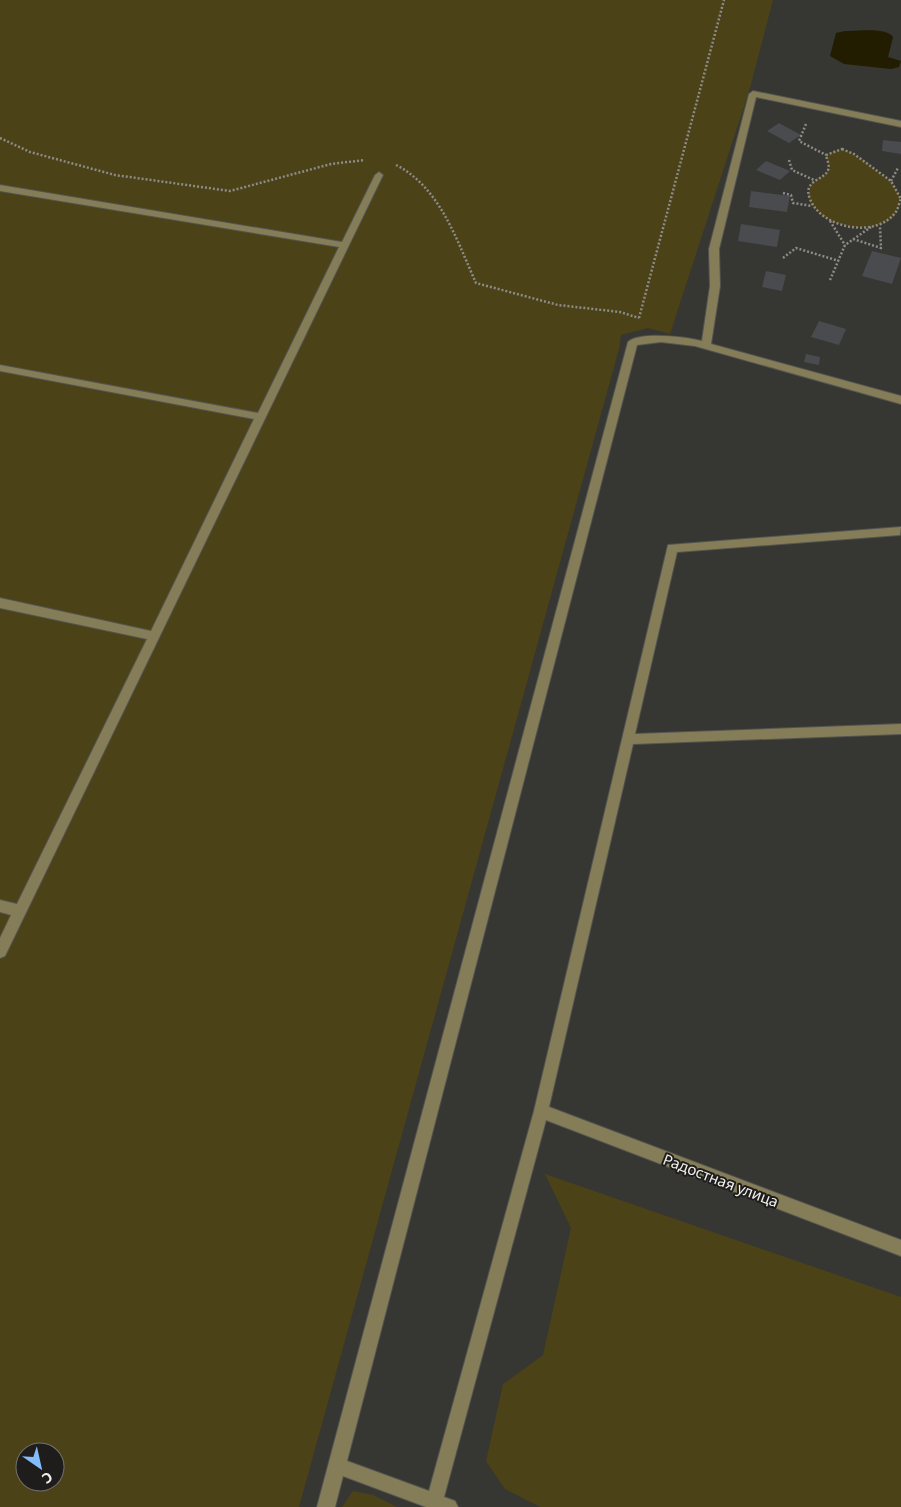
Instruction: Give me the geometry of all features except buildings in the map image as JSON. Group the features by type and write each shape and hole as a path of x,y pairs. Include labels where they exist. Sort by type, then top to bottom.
{"street":[{"path":"706,346 716,286 714,249 753,94 901,124"},
{"path":"0,952 379,174"},
{"path":"0,188 343,245"},
{"path":"326,1507 633,342 661,339 706,346 901,400"},
{"path":"0,368 261,417"},
{"path":"336,1465 442,1504 541,1112 672,548 900,531"},
{"path":"0,603 154,636"},
{"path":"628,739 901,729"},
{"path":"0,906 20,911"},
{"name":"Радостная улица","path":"541,1112 901,1248"}],"path":[{"path":"633,342 724,0"},
{"path":"806,124 799,141 826,155 829,168 826,173 814,180 808,197 812,207"},
{"path":"0,138 30,152 115,175 230,191"},
{"path":"826,155 836,150 848,151 892,181 901,199 894,218 880,226 854,227 830,221"},
{"path":"789,160 792,170 814,180"},
{"path":"892,181 898,168"},
{"path":"783,193 791,196 793,204 812,207 830,221 845,245"},
{"path":"853,239 881,248 880,226"},
{"path":"830,280 845,245 872,227"},
{"path":"783,258 796,248 839,261"},
{"path":"476,283 558,305 620,312 639,318"}],"shaded area":[{"path":"0,0 773,0 750,88 670,334 648,328 621,335 619,349 299,1507 0,1507"},
{"path":"871,30 890,34 893,37 888,57 901,61 899,67 891,69 844,64 830,56 836,33"},
{"path":"842,149 859,157 887,178 898,191 900,204 894,217 882,225 866,228 848,226 832,221 818,213 810,203 809,190 811,185 829,169 826,155"},
{"path":"545,1174 901,1297 901,1507 540,1507 505,1489 486,1461 503,1384 543,1355 571,1228"},
{"path":"353,1491 373,1495 397,1507 342,1507"}]}
